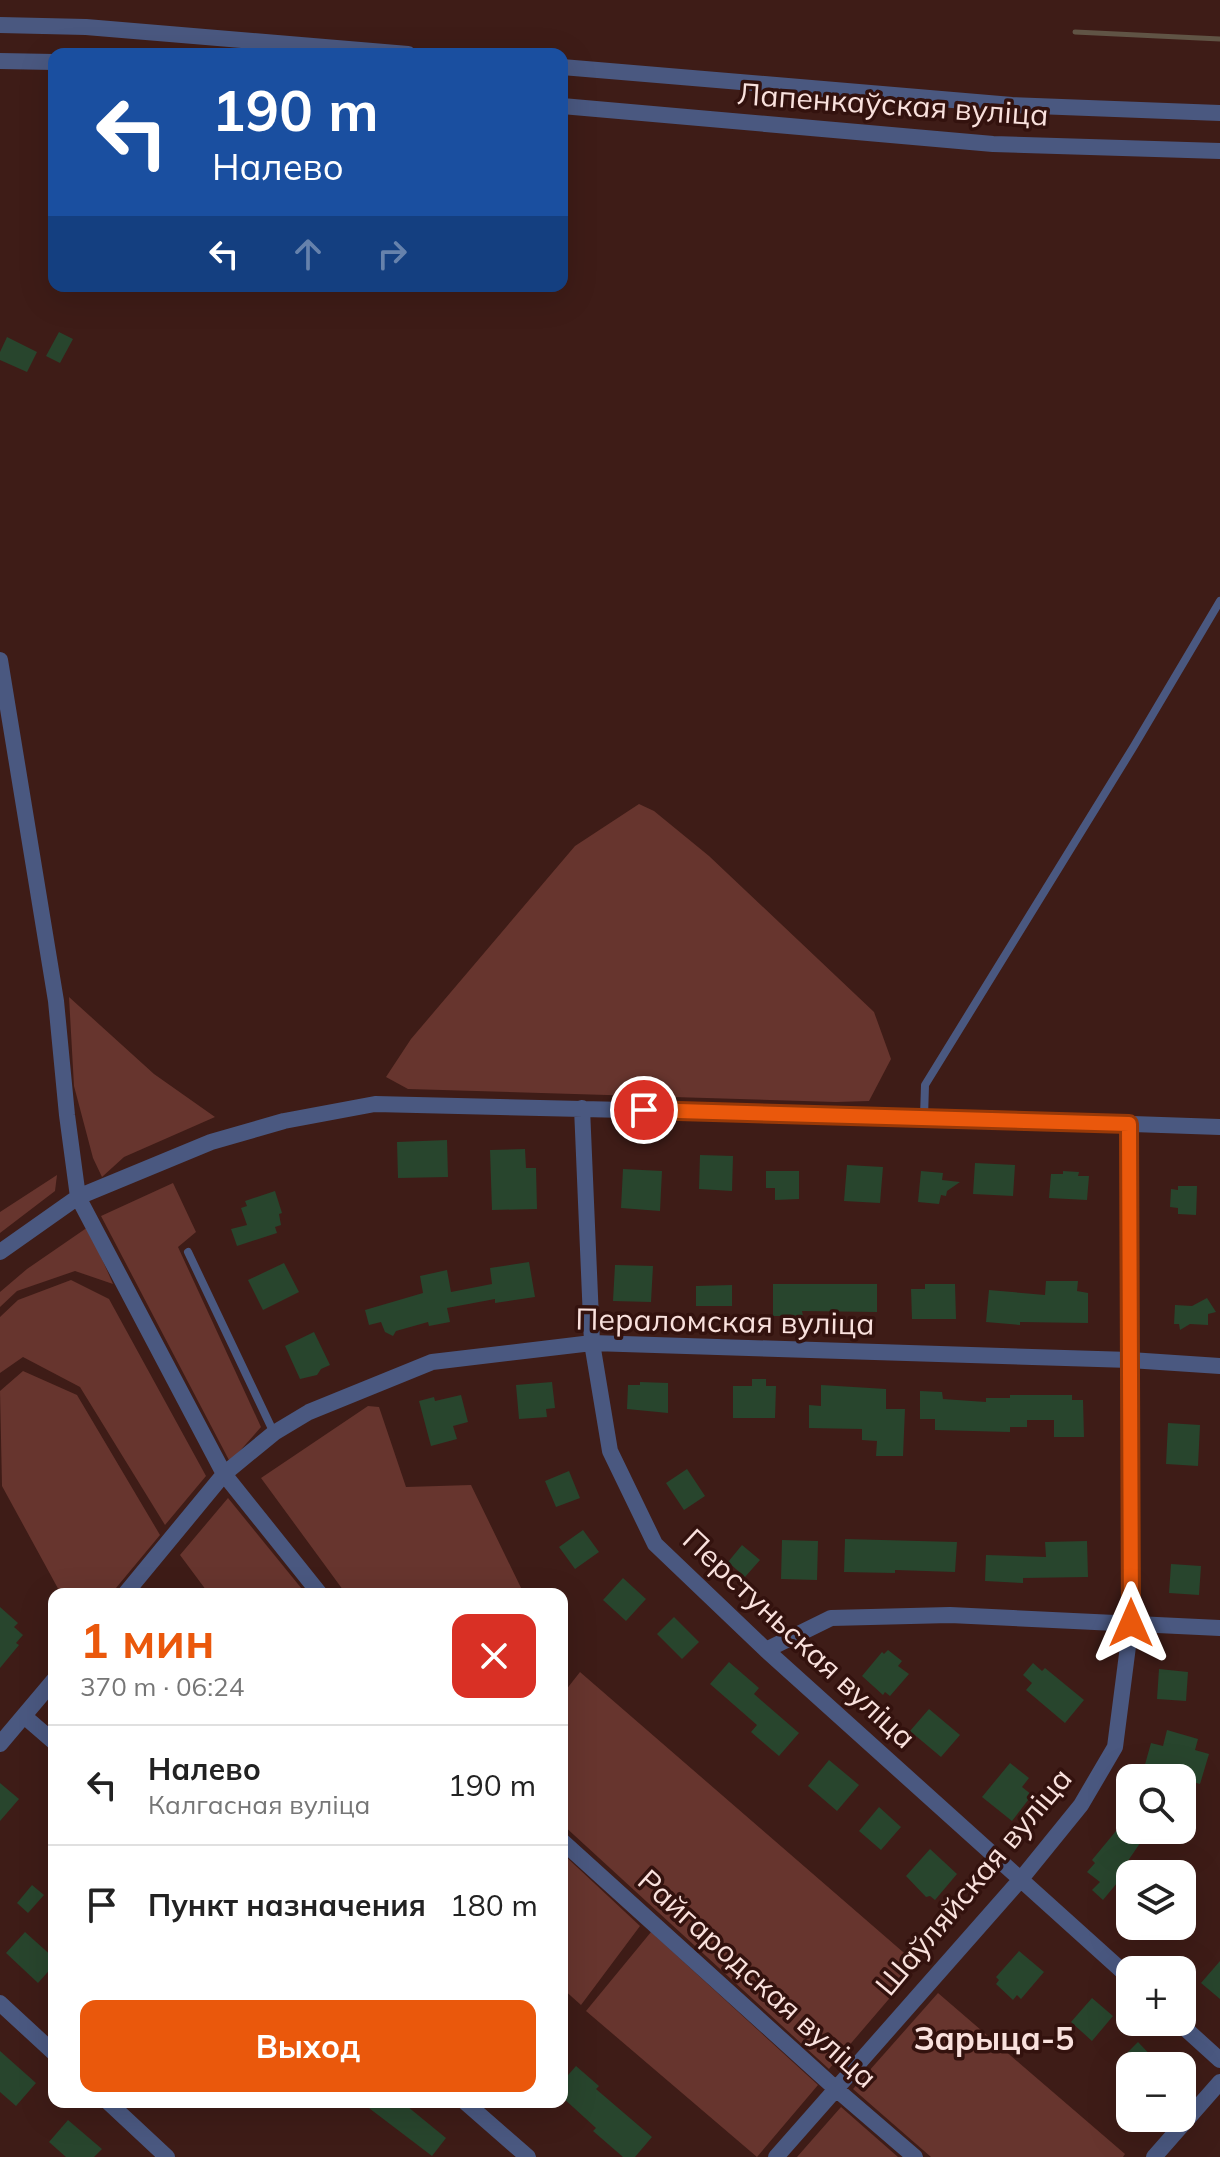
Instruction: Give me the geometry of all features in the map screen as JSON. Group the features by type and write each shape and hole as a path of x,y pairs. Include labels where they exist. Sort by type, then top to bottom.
{"street":[{"path":"0,25 86,27 336,48"},
{"path":"0,61 48,62"},
{"name":"Лапенкаўская вуліца","path":"568,68 1012,105 1220,113"},
{"name":"Лапенкаўская вуліца","path":"568,107 993,144 1220,151"},
{"path":"0,660 56,1001 78,1197 224,1474 315,1588"},
{"path":"0,1252 78,1197 211,1142 284,1121 375,1104 1220,1127"},
{"name":"Перстуньская вуліца","path":"582,1108 592,1343 610,1451 655,1544 766,1650 1116,1965"},
{"name":"Шаўляйская вуліца","path":"776,2157 1021,1879 1081,1805 1115,1747 1131,1623 1129,1124"},
{"name":"Пераломская вуліца","path":"130,1588 224,1474 274,1433 309,1412 432,1362 592,1343 1130,1360 1220,1366"},
{"path":"766,1650 831,1618 950,1615 1220,1628"},
{"path":"0,1744 48,1687"},
{"path":"24,1716 48,1737"},
{"name":"Райгародская вуліца","path":"568,1846 915,2157"},
{"path":"0,2003 48,2047"},
{"path":"1193,2036 1220,2060"},
{"path":"1154,2157 1220,2082"},
{"path":"114,2108 167,2157"},
{"path":"472,2108 528,2157"}],"lane":[{"path":"924,1117 925,1085 1220,601"},
{"path":"188,1252 274,1433"}],"shaded area":[{"path":"639,804 654,811 709,856 874,1012 891,1059 869,1101 408,1089 386,1077 411,1039 575,846"},
{"path":"69,997 154,1074 215,1117 124,1157 102,1177 93,1158 74,1086"},
{"path":"57,1175 55,1191 0,1233 0,1212"},
{"path":"173,1183 196,1232 178,1247 261,1427 230,1462 101,1216"},
{"path":"88,1227 113,1284 75,1271 17,1291 0,1307 0,1292 27,1269"},
{"path":"71,1280 109,1299 206,1476 165,1525 80,1387 23,1357 0,1373 0,1317 18,1300"},
{"path":"23,1371 77,1395 160,1535 116,1588 58,1588 2,1486 0,1391"},
{"path":"368,1406 379,1407 406,1487 471,1485 521,1588 342,1588 261,1478"},
{"path":"228,1498 301,1588 205,1588 180,1555"},
{"path":"580,1672 918,1965 829,2069 568,1830 568,1687"},
{"path":"568,1859 640,1926 581,2005 568,1993"},
{"path":"651,1932 818,2085 757,2157 586,2011"},
{"path":"938,1993 1125,2154 1123,2157 931,2157 853,2089"},
{"path":"841,2107 898,2157 797,2157"}],"building":[{"path":"59,332 73,339 60,363 46,356"},
{"path":"7,337 37,352 27,372 0,360"},
{"path":"447,1140 448,1177 398,1178 397,1142"},
{"path":"525,1149 526,1168 536,1168 537,1209 492,1210 490,1150"},
{"path":"700,1155 733,1156 732,1191 699,1189"},
{"path":"975,1163 1015,1165 1013,1196 973,1194"},
{"path":"847,1165 883,1167 880,1203 844,1201"},
{"path":"623,1169 662,1171 660,1211 621,1208"},
{"path":"766,1171 799,1171 799,1199 775,1200 775,1188 766,1188"},
{"path":"921,1171 943,1173 942,1180 960,1182 947,1191 946,1196 941,1195 939,1204 918,1202"},
{"path":"1063,1171 1089,1176 1087,1200 1049,1198 1051,1174 1063,1174"},
{"path":"1178,1186 1197,1186 1196,1215 1178,1214 1178,1208 1170,1207 1171,1189 1178,1190"},
{"path":"275,1191 282,1213 279,1214 281,1225 275,1227 277,1233 237,1246 231,1229 247,1225 241,1208 247,1206 245,1201"},
{"path":"529,1262 535,1297 495,1303 495,1299 447,1308 450,1322 429,1326 428,1322 396,1331 393,1336 385,1332 381,1322 369,1325 365,1310 423,1293 420,1276 447,1270 451,1292 492,1284 490,1268"},
{"path":"284,1263 299,1292 263,1310 248,1280"},
{"path":"615,1265 653,1266 651,1302 613,1301"},
{"path":"1046,1281 1078,1281 1077,1291 1088,1293 1088,1323 1020,1322 1020,1325 986,1322 989,1290 1045,1295"},
{"path":"773,1284 877,1284 877,1312 802,1311 803,1316 773,1316"},
{"path":"925,1284 955,1284 956,1319 912,1319 911,1289 925,1289"},
{"path":"732,1285 732,1306 696,1306 696,1286"},
{"path":"1207,1298 1216,1312 1208,1314 1208,1325 1190,1324 1180,1330 1179,1324 1174,1324 1175,1305 1192,1306"},
{"path":"314,1332 330,1365 317,1375 300,1379 285,1346"},
{"path":"752,1379 766,1379 766,1386 776,1386 775,1418 733,1418 733,1386 752,1386"},
{"path":"552,1382 555,1408 546,1409 547,1417 519,1419 516,1385"},
{"path":"640,1382 668,1383 668,1413 627,1409 628,1385 640,1385"},
{"path":"821,1385 886,1389 886,1409 905,1409 903,1456 876,1456 877,1441 862,1440 862,1429 809,1428 809,1405 821,1406"},
{"path":"920,1391 942,1392 943,1399 986,1402 986,1398 1010,1398 1010,1395 1072,1395 1072,1400 1083,1400 1084,1437 1054,1437 1054,1420 1027,1420 1027,1427 1010,1427 1010,1432 935,1430 935,1419 920,1419"},
{"path":"461,1395 468,1422 453,1426 457,1439 431,1446 419,1401"},
{"path":"1168,1423 1200,1425 1198,1466 1166,1464"},
{"path":"687,1469 705,1496 684,1510 666,1483"},
{"path":"569,1471 580,1498 556,1507 545,1481"},
{"path":"583,1530 599,1552 575,1569 559,1547"},
{"path":"845,1539 957,1542 955,1572 844,1572"},
{"path":"782,1540 818,1541 817,1580 781,1579"},
{"path":"1087,1541 1088,1577 1023,1578 1023,1583 985,1581 986,1555 1046,1557 1045,1542"},
{"path":"742,1545 760,1560 745,1577 728,1562"},
{"path":"1171,1564 1201,1566 1199,1595 1169,1593"},
{"path":"623,1578 646,1599 626,1621 603,1600"},
{"path":"0,1607 18,1623 14,1627 23,1635 16,1643 19,1645 0,1668"},
{"path":"674,1617 699,1642 682,1659 657,1634"},
{"path":"888,1650 902,1661 898,1666 909,1674 890,1696 885,1692 883,1695 862,1676 882,1652 884,1654"},
{"path":"729,1662 759,1688 754,1694 799,1733 779,1756 751,1732 757,1725 710,1684"},
{"path":"1033,1663 1042,1671 1045,1668 1084,1700 1065,1723 1026,1690 1032,1683 1023,1675"},
{"path":"1159,1669 1188,1672 1186,1701 1157,1699"},
{"path":"929,1709 960,1735 941,1757 910,1731"},
{"path":"1167,1730 1198,1739 1195,1750 1209,1754 1200,1784 1196,1783 1196,1764 1145,1764 1151,1743 1163,1746"},
{"path":"829,1760 859,1785 837,1811 808,1786"},
{"path":"1010,1763 1029,1778 1022,1787 1032,1795 1012,1821 982,1797"},
{"path":"0,1783 19,1799 0,1821"},
{"path":"879,1807 901,1827 881,1850 859,1831"},
{"path":"1116,1831 1116,1844 1139,1844 1129,1860 1116,1860 1116,1884 1103,1900 1092,1890 1100,1882 1087,1872 1095,1863 1092,1860"},
{"path":"930,1849 957,1874 935,1900 926,1897 906,1876"},
{"path":"32,1885 44,1895 28,1913 17,1903"},
{"path":"25,1932 48,1953 48,1972 38,1983 6,1953"},
{"path":"1019,1951 1044,1972 1021,1999 1017,1995 1013,2000 996,1984 999,1980 996,1977"},
{"path":"1220,1961 1220,1999 1201,1983"},
{"path":"1092,1998 1113,2016 1092,2041 1071,2022"},
{"path":"1138,2042 1148,2052 1128,2052"},
{"path":"0,2051 36,2083 16,2106 0,2092"},
{"path":"576,2066 599,2086 596,2089 652,2137 635,2157 623,2157 593,2131 596,2128 568,2102 568,2075"},
{"path":"369,2108 409,2108 446,2138 432,2156"},
{"path":"68,2120 102,2149 94,2157 66,2157 49,2142"}],"waterway":[{"path":"1075,32 1220,39"}],"district":[{"name":"Зарыца-5","path":"994,2039"}],"route":[{"path":"644,1110 1129,1124 1131,1623"}]}
